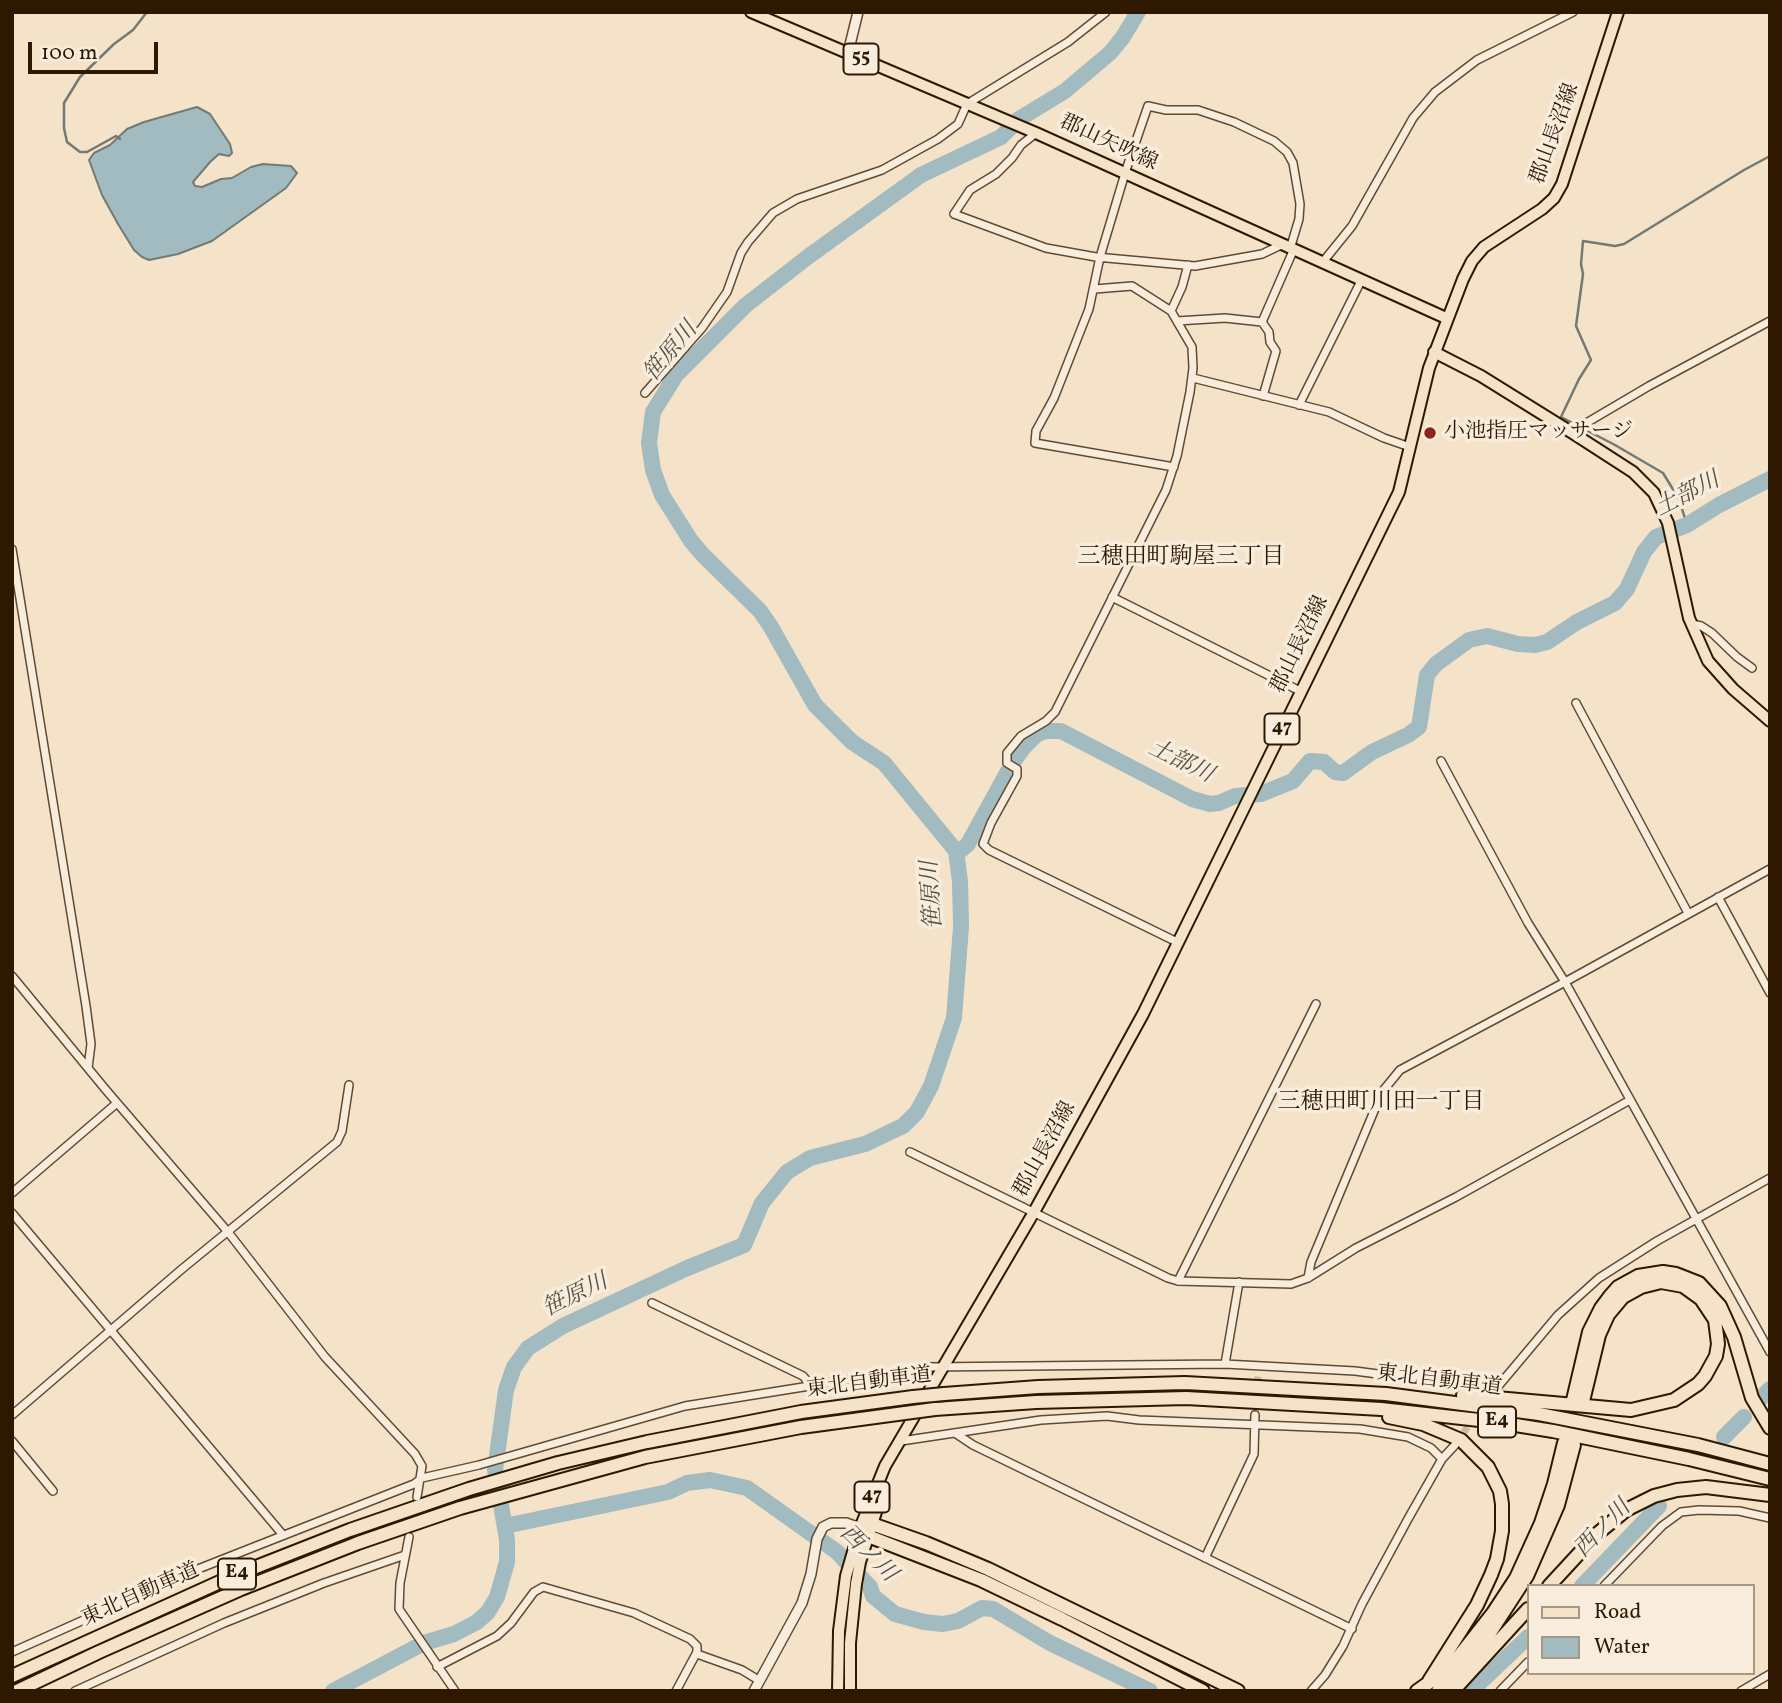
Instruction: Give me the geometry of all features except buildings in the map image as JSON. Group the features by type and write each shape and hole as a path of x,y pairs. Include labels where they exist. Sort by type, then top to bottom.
{"highway":[{"path":"1337,1390 1445,1393 1631,1410 1661,1405 1687,1393 1705,1376 1716,1356 1717,1332 1715,1320 1701,1299 1683,1286 1661,1282 1632,1290 1608,1315 1578,1400 1589,1332 1601,1308 1618,1287 1638,1276 1662,1272 1699,1283 1720,1306 1734,1337 1752,1398 1770,1428"},
{"name":"東北自動車道","path":"12,1676 233,1576 350,1530 468,1489 558,1463 746,1421 944,1394 1038,1387 1185,1383 1337,1390 1444,1400 1539,1414 1687,1443 1770,1464"},
{"name":"東北自動車道","path":"17,1691 241,1589 358,1543 460,1508 645,1457 745,1437 935,1409 1120,1399 1220,1399 1369,1408 1497,1422 1632,1446 1770,1479"},
{"path":"1220,1399 1400,1419 1423,1424 1461,1440 1488,1467 1500,1491 1502,1504 1503,1531 1497,1559 1477,1605 1434,1686"},
{"path":"1417,1691 1434,1686 1493,1613 1516,1578 1544,1513 1569,1444"},
{"path":"1551,1584 1597,1534 1626,1510 1654,1496 1706,1487 1770,1495"},
{"path":"866,1529 981,1580 1203,1691"},
{"path":"866,1529 926,1543 1001,1575 1238,1691"},
{"path":"1453,1691 1526,1611"}],"main road":[{"name":"郡山矢吹線","path":"751,12 1034,132 1446,318"},
{"name":"郡山長沼線","path":"838,1691 839,1631 846,1576 856,1560 885,1466 946,1367 1137,1025 1399,492 1434,352 1462,279 1478,253 1542,209 1558,192 1566,176 1618,12"},
{"path":"1434,352 1481,376 1633,472 1661,504 1675,547 1692,625 1708,661 1733,689 1770,721"},
{"name":"郡山長沼線","path":"850,1691 850,1643 856,1560"}],"street":[{"path":"848,53 858,12"},
{"path":"645,393 702,328 727,292 748,242 773,213 797,199 882,170 930,143 958,124 969,105 1069,42 1106,12"},
{"path":"1322,263 1352,226 1371,195 1388,158 1413,118 1435,92 1477,61 1573,12"},
{"path":"1174,467 1035,443 1036,431 1054,398 1089,309 1100,257 1148,106 1166,110 1198,110 1234,122 1274,141 1291,158 1300,214 1262,322 1276,350 1263,396"},
{"path":"1034,132 996,174 969,192 954,214 1046,248 1100,257 1188,265 1288,248"},
{"path":"1171,311 1188,265"},
{"path":"1299,405 1361,281"},
{"path":"1095,289 1132,286 1171,311 1192,348 1193,378 1174,467 1166,490 1055,712 1046,721 1021,736 1007,753 1007,763 1015,767 1017,776 984,842 986,849 1179,943"},
{"path":"1177,321 1225,318 1262,322"},
{"path":"1571,432 1770,321"},
{"path":"1193,378 1329,412 1410,447"},
{"path":"12,549 92,1044 88,1068"},
{"path":"1112,597 1300,691"},
{"path":"1692,625 1697,624 1712,633 1752,668"},
{"path":"1576,703 1688,913"},
{"path":"1441,761 1528,923 1565,982 1770,1352"},
{"path":"1308,1278 1311,1262 1382,1092 1400,1070 1770,869"},
{"path":"1718,897 1770,993"},
{"path":"12,976 228,1232 333,1365 415,1454 422,1466 417,1497"},
{"path":"1178,1281 1316,1004"},
{"path":"12,1415 337,1142 342,1130 349,1085"},
{"path":"910,1152 1178,1281 1283,1285 1308,1278 1356,1248 1456,1197 1630,1100"},
{"path":"12,1193 117,1103"},
{"path":"1495,1391 1558,1315 1599,1278 1657,1241 1770,1178"},
{"path":"12,1213 282,1535"},
{"path":"1225,1364 1239,1282"},
{"path":"652,1303 803,1376 811,1385"},
{"path":"12,1652 198,1569 414,1484 422,1478 479,1465 685,1406 913,1369 946,1367 1225,1364 1355,1371 1393,1376 1478,1380 1504,1378"},
{"path":"1258,1366 1258,1376"},
{"path":"1205,1558 1254,1454 1255,1415"},
{"path":"901,1441 1076,1416 1107,1416 1255,1426 1360,1429 1398,1434 1431,1448 1442,1459"},
{"path":"955,1433 973,1446 1352,1629"},
{"path":"12,1441 53,1490"},
{"path":"1311,1691 1325,1675 1352,1629 1362,1604 1442,1459 1455,1445"},
{"path":"1606,1584 1662,1525 1681,1513 1699,1510 1739,1511 1770,1518"},
{"path":"754,1691 802,1603 822,1527 831,1523 846,1523 866,1529"},
{"path":"409,1537 399,1609 455,1691"},
{"path":"75,1691 224,1623 324,1583 405,1555"},
{"path":"436,1665 497,1636 511,1623 534,1591 543,1587 634,1613 690,1639 697,1646 696,1654 676,1691"},
{"path":"696,1654 729,1665 760,1681"},
{"path":"1500,1691 1526,1664"},
{"path":"1741,1691 1770,1674"}],"water":[{"path":"197,107 210,114 230,144 232,153 229,156 219,154 210,162 193,182 195,186 202,187 221,179 232,178 251,167 263,164 291,166 297,173 286,188 212,241 178,254 149,260 134,250 118,224 102,195 89,160 94,153 110,145 127,129"}],"waterway":[{"path":"120,139 116,136 87,152 80,152 67,142 64,103 80,77 114,44 133,30 147,12"},
{"name":"土部川","path":"333,1691 424,1643 454,1634 477,1622 488,1612 497,1597 507,1562 507,1540 495,1470 506,1390 514,1367 528,1348 563,1326 685,1269 744,1245 762,1203 787,1172 810,1158 865,1144 903,1126 917,1112 931,1086 954,1018 961,927 956,851 884,763 852,742 815,705 760,611 691,541 662,495 653,470 649,443 653,412 676,375 746,305 921,175 1001,137 1019,119 1065,91 1110,53 1138,12"},
{"path":"1687,525 1679,499 1663,473 1561,417 1591,360 1576,326 1583,274 1583,241 1615,246 1624,244 1770,156"},
{"name":"土部川","path":"956,851 968,844 1024,747 1036,735 1045,731 1061,731 1192,799 1210,804 1235,796 1261,794 1293,781 1310,761 1324,762 1335,772 1343,773 1372,752 1419,727 1427,675 1436,664 1469,640 1487,636 1518,644 1535,645 1547,642 1577,622 1615,603 1627,589 1644,552 1656,537 1687,525 1770,479"},
{"name":"西ノ川","path":"1760,1399 1770,1389"},
{"name":"西ノ川","path":"1724,1437 1744,1417"},
{"name":"西ノ川","path":"505,1526 668,1492 687,1483 710,1480 747,1488 837,1552 870,1587 873,1596 895,1614 943,1624 958,1621 982,1608 993,1609 1050,1643 1150,1691"},
{"name":"西ノ川","path":"1584,1584 1659,1506"},
{"name":"西ノ川","path":"1471,1691 1526,1639"}],"tunnel":[{"path":"1255,1415 1258,1376"},
{"path":"1457,1441 1473,1420"}],"place":[{"name":"小池指圧マッサージ","path":"1430,433"}],"district":[{"name":"三穂田町駒屋三丁目","path":"1181,559"},
{"name":"三穂田町川田一丁目","path":"1381,1104"}],"water label":[{"name":"笹原川","path":"672,353"},
{"name":"笹原川","path":"934,895"},
{"name":"笹原川","path":"576,1297"}]}
